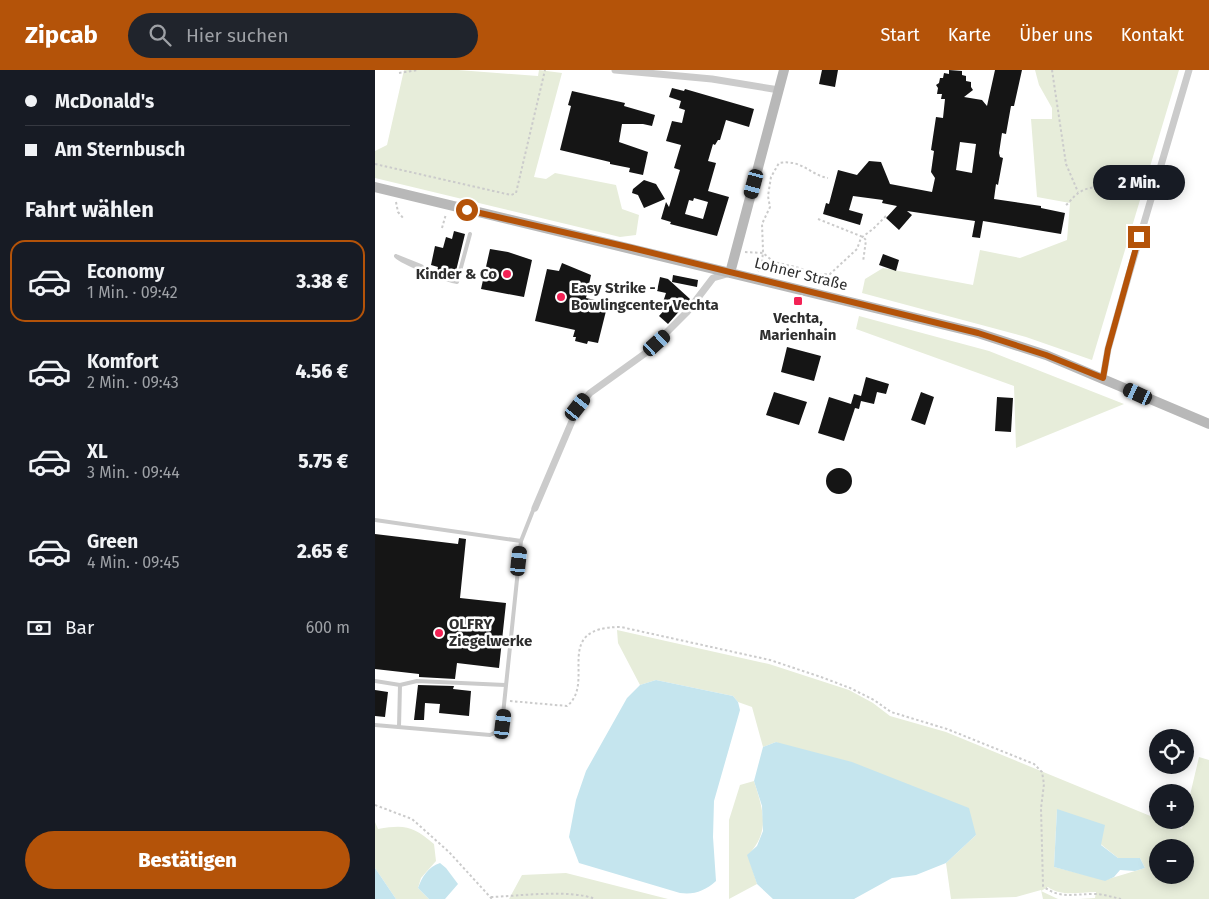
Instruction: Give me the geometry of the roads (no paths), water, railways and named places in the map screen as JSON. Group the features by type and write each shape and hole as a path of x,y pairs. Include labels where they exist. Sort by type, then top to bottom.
{"main road":[{"path":"730,273 784,70"},
{"name":"Lohner Straße","path":"375,187 978,333 1046,355 1103,378 1172,410 1209,424"}],"street":[{"path":"615,70 712,79 779,90"},
{"path":"1103,378 1108,349 1149,200 1189,70"},
{"path":"535,508 578,407 589,393 647,352 668,333 713,278 730,273"}],"lane":[{"path":"396,256 457,282 470,234"},
{"path":"375,725 490,736 499,731 503,724 505,685 521,541 535,508"},
{"path":"375,520 521,541"},
{"path":"375,682 400,685 417,681 505,685"},
{"path":"399,727 400,685"}],"water":[{"path":"656,680 733,696 738,702 740,710 714,801 713,837 716,881 695,893 680,893 579,863 569,837 576,800 586,771 627,698 640,685"},
{"path":"776,742 852,762 969,808 976,835 946,863 916,875 892,878 854,899 773,899 757,884 747,855 757,846 763,831 762,806 754,781 763,747"},
{"path":"1057,809 1105,825 1101,845 1118,858 1140,858 1145,868 1135,871 1120,870 1114,877 1105,881 1054,867"},
{"path":"440,863 458,884 445,899 429,899 418,888 426,873"},
{"path":"375,868 396,899 375,899"}],"place":[{"name":"Kinder & Co","path":"507,274"},
{"name":"Easy Strike - Bowlingcenter Vechta","path":"561,297"},
{"name":"Vechta, Marienhain","path":"798,301"},
{"name":"OLFRY Ziegelwerke","path":"439,633"}]}
